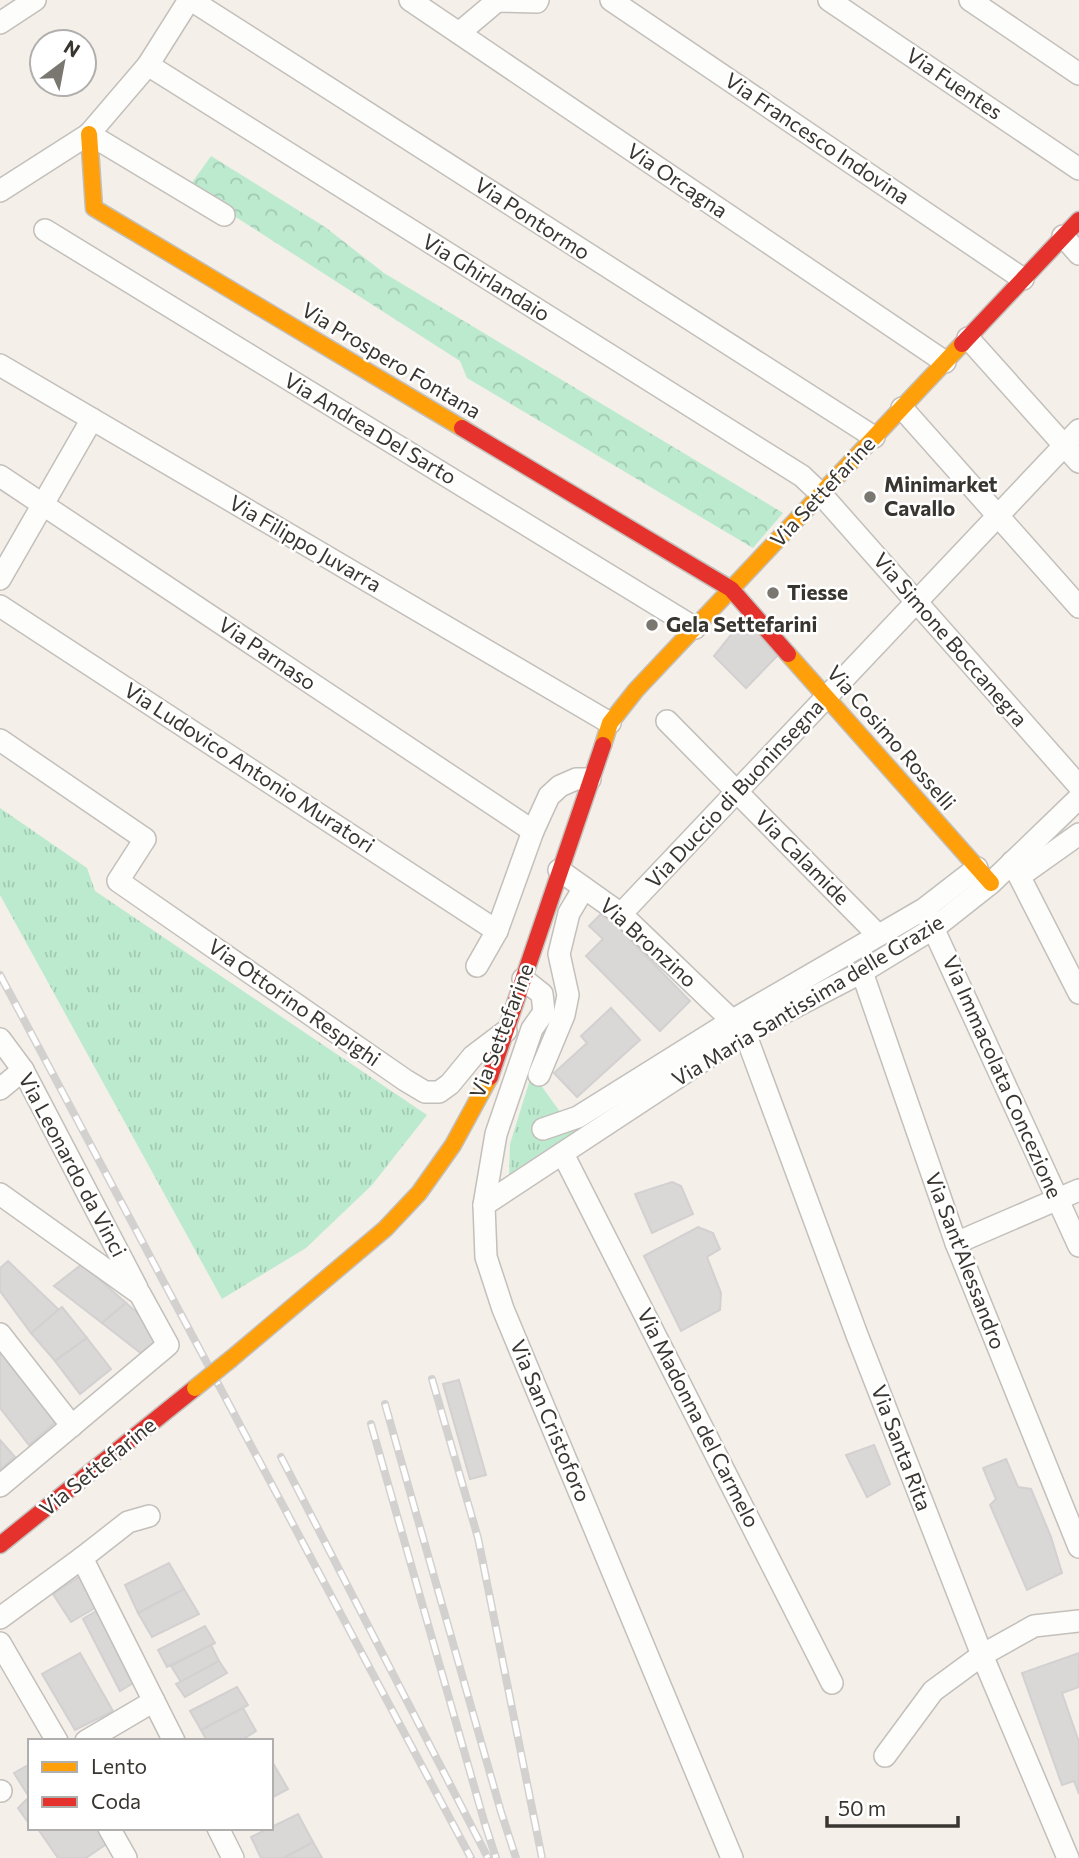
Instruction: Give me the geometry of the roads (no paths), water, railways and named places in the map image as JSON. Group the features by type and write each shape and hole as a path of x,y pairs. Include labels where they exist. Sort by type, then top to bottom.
{"street":[{"path":"0,23 35,0"},
{"path":"0,191 89,134 148,65 190,0"},
{"name":"Via Pontormo","path":"190,0 874,437"},
{"name":"Via Orcagna","path":"410,0 945,362"},
{"path":"459,33 497,1 538,0"},
{"name":"Via Francesco Indovina","path":"611,0 1023,279"},
{"name":"Via Fuentes","path":"829,0 1079,169"},
{"path":"970,0 1079,74"},
{"name":"Via Ghirlandaio","path":"148,65 802,476 821,494"},
{"path":"89,134 224,215"},
{"name":"Via Prospero Fontana","path":"89,134 94,208 731,589"},
{"name":"Via Settefarine","path":"0,1545 231,1359 385,1229 419,1193 453,1145 488,1082 610,723 636,690 1079,220"},
{"name":"Via Andrea Del Sarto","path":"45,230 695,628"},
{"path":"1063,236 1079,254"},
{"path":"968,338 1079,463"},
{"name":"Via Filippo Juvarra","path":"0,365 610,723"},
{"path":"902,408 1079,607"},
{"path":"0,579 92,419"},
{"name":"Via Duccio di Buoninsegna","path":"621,914 1079,430"},
{"name":"Via Parnaso","path":"0,476 533,831"},
{"name":"Via Simone Boccanegra","path":"821,494 1079,786"},
{"name":"Via Cosimo Rosselli","path":"731,589 984,876"},
{"name":"Via Ludovico Antonio Muratori","path":"0,606 497,931"},
{"name":"Via Calamide","path":"667,721 878,935"},
{"name":"Via Ottorino Respighi","path":"0,740 145,839 118,881 425,1092 439,1092 450,1084 473,1056 506,1031"},
{"name":"Via Settefarine","path":"477,967 497,931 533,831 549,796 560,786 576,779 590,779"},
{"name":"Via Maria Santissima delle Grazie","path":"1016,869 1079,798"},
{"name":"Via Maria Santissima delle Grazie","path":"484,1205 563,1154 739,1027 878,935 984,876 1016,869 1079,834"},
{"path":"1016,869 1079,993"},
{"name":"Via Bronzino","path":"559,870 621,914 739,1027"},
{"name":"Via Maria Santissima delle Grazie","path":"739,1027 862,972 934,928 984,876"},
{"path":"539,1075 564,1015 568,995 559,954 569,914 584,888"},
{"name":"Via Immacolata Concezione","path":"924,909 1079,1246"},
{"name":"Via Sant'Alessandro","path":"862,972 956,1243 1079,1547"},
{"name":"Via San Cristoforo","path":"523,979 542,994 544,1012 532,1029 496,1134 484,1205 485,1257 503,1309 732,1858"},
{"path":"543,1129 578,1117 739,1027"},
{"name":"Via Santa Rita","path":"739,1027 982,1655 1068,1858"},
{"name":"Via Leonardo da Vinci","path":"0,1039 23,1070 168,1345 72,1426"},
{"path":"0,1089 23,1070"},
{"name":"Via Madonna del Carmelo","path":"563,1154 832,1683"},
{"path":"956,1243 1079,1190"},
{"path":"0,1194 140,1294"},
{"path":"0,1334 72,1426 0,1486"},
{"path":"0,1618 128,1522 149,1516"},
{"path":"82,1558 173,1739"},
{"path":"885,1756 933,1691 982,1655 1034,1626 1079,1620"},
{"path":"0,1643 56,1739"},
{"path":"89,1739 154,1701"},
{"path":"110,1830 126,1858"},
{"path":"219,1830 233,1858"}],"railway":[{"path":"0,975 471,1858"},
{"path":"432,1379 478,1538 542,1858"},
{"path":"385,1404 516,1858"},
{"path":"371,1424 496,1858"},
{"path":"281,1457 488,1858"}],"place":[{"name":"Minimarket Cavallo","path":"870,497"},
{"name":"Tiesse","path":"773,593"},
{"name":"Gela Settefarini","path":"652,625"}]}
